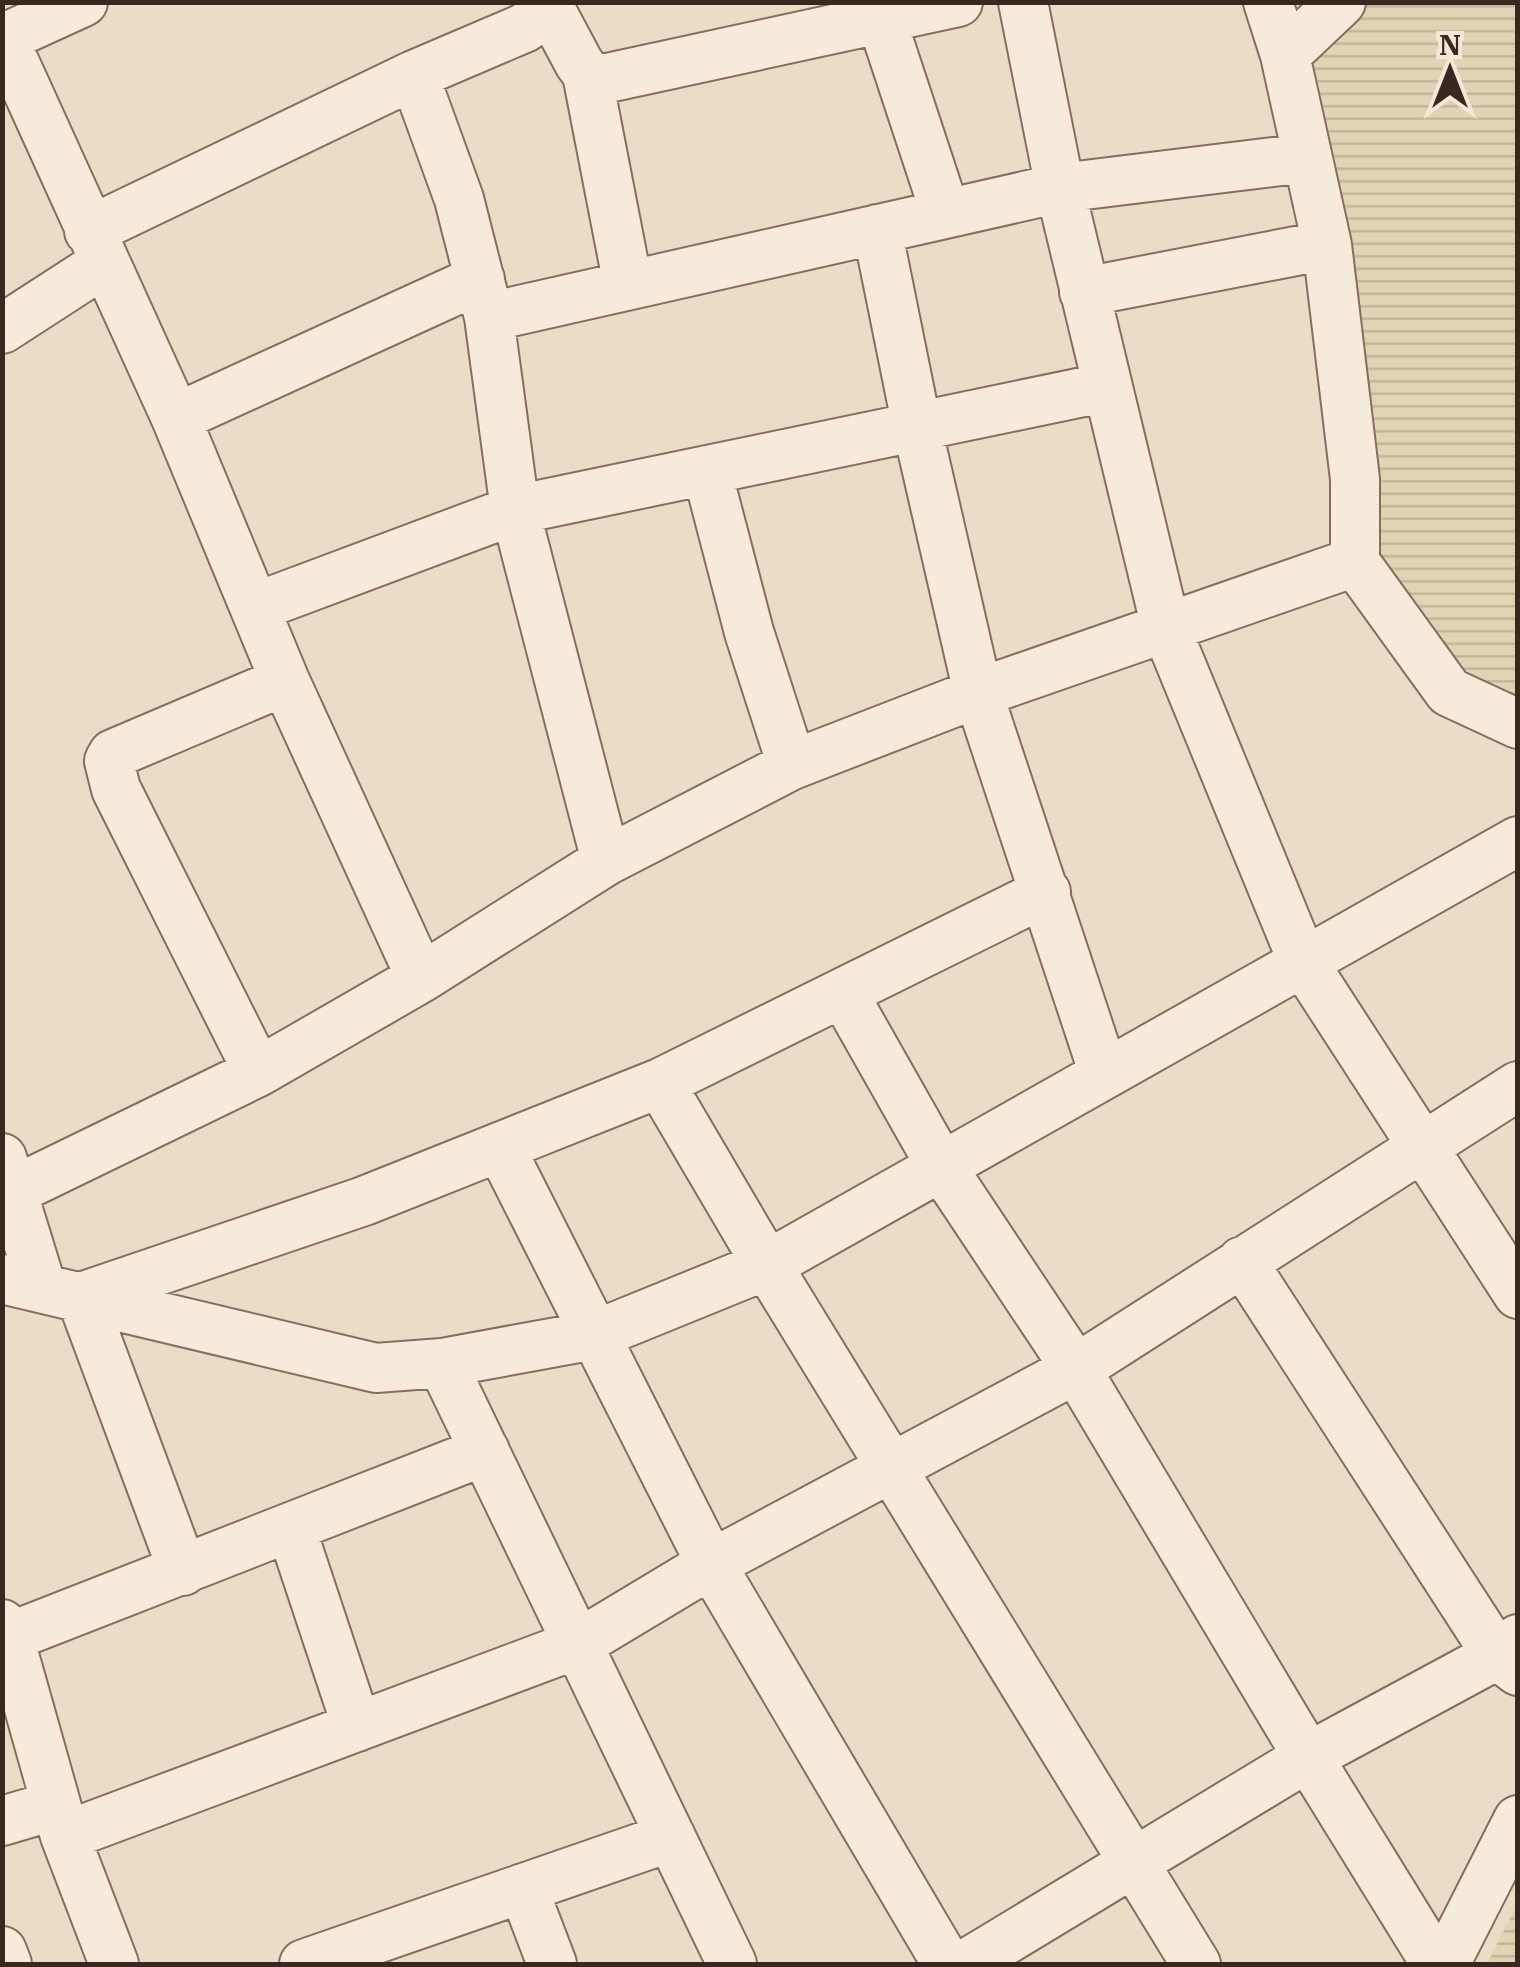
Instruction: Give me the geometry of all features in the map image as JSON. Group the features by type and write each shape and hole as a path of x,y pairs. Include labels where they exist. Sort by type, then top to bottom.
{"street":[{"path":"83,2 3,37 176,418 285,681 421,978"},
{"path":"588,74 603,80 958,2"},
{"path":"1023,2 1060,188 1166,628 1303,962 1518,1294"},
{"path":"1268,2 1285,54 1327,246 1355,479 1356,562 1449,692 1518,724"},
{"path":"1285,54 1341,2"},
{"path":"2,329 96,247 414,75 524,28 536,20 547,3 588,74 628,285"},
{"path":"882,21 945,212"},
{"path":"414,75 459,198 485,298 515,510 606,860"},
{"path":"176,418 485,298 628,285 1060,188 1306,158"},
{"path":"877,230 978,694 1104,1074"},
{"path":"1084,292 1327,246"},
{"path":"256,607 515,510 1108,387"},
{"path":"707,470 750,632 792,764"},
{"path":"183,1570 42,1288 8,1174 258,1072 421,978 606,860 792,764 978,694 1356,562"},
{"path":"258,1072 116,789 109,761 113,754 285,681"},
{"path":"42,1288 376,1368 442,1363 595,1335 767,1265 1518,841"},
{"path":"42,1288 364,1201 660,1083 1046,892"},
{"path":"843,993 941,1166 1076,1369 1436,1964"},
{"path":"660,1083 767,1265 1196,1964"},
{"path":"2,1821 61,1820 357,1727 578,1644 711,1564 1076,1369 1518,1086"},
{"path":"500,1147 711,1564 948,1964"},
{"path":"966,1964 1308,1757 1511,1655 1242,1261"},
{"path":"442,1363 732,1964"},
{"path":"114,1964 61,1820 5,1634 183,1570 485,1451"},
{"path":"290,1528 357,1727"},
{"path":"1445,1964 1518,1820"},
{"path":"324,1961 671,1837"},
{"path":"524,1888 552,1964"},
{"path":"2,1951 7,1964"}],"shaded area":[{"path":"1358,3 1517,3 1517,703 1505,703 1421,635 1375,556 1297,64"},
{"path":"1517,1904 1517,1964 1487,1964"}]}
